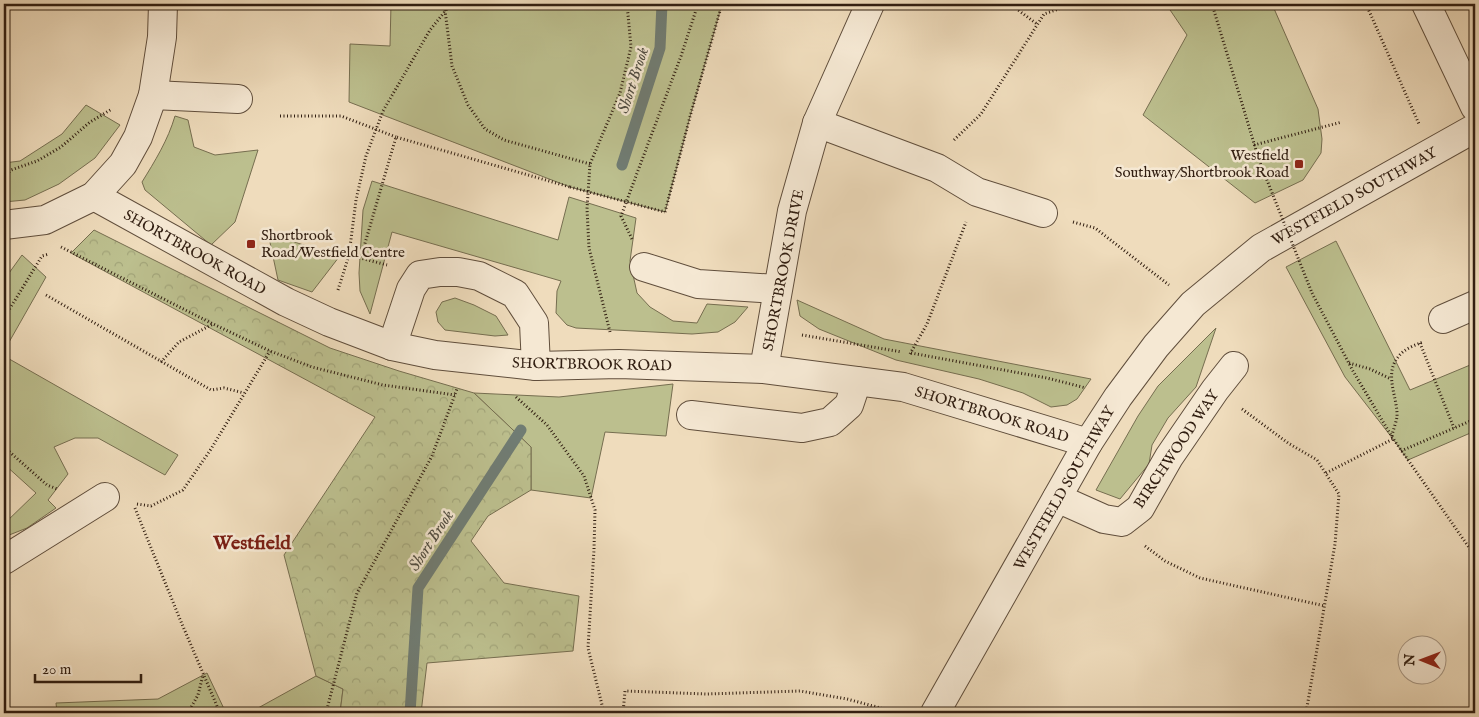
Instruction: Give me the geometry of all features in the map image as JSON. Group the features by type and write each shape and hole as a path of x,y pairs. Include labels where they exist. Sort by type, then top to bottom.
{"street":[{"path":"5,228 45,220 94,196 123,164 138,137 154,95 162,37 163,4"},
{"name":"SHORTBROOK DRIVE","path":"764,369 792,211 817,123 870,4"},
{"path":"1426,4 1475,107"},
{"path":"154,95 238,99"},
{"path":"817,123 937,168 978,192 1043,213"},
{"name":"WESTFIELD SOUTHWAY","path":"945,710 1088,443 1118,397 1156,346 1193,304 1261,248 1475,128"},
{"name":"SHORTBROOK ROAD","path":"94,196 286,302 329,322 392,346 435,355 536,366 619,364 764,369 903,387 1088,443"},
{"path":"644,267 698,284 778,290"},
{"path":"392,346 410,289 420,275 458,272 479,276 515,294 534,323 536,366"},
{"path":"1443,319 1475,305"},
{"name":"BIRCHWOOD WAY","path":"1057,498 1104,520 1122,522 1140,508 1169,457 1215,390 1234,366"},
{"path":"691,415 802,428 830,422 850,405 857,381"},
{"path":"4,560 105,497"}],"path":[{"path":"442,4 445,10 452,66 468,105 485,129 504,140 590,164"},
{"path":"329,322 349,255 356,200 366,156 383,111 430,30 451,4"},
{"path":"619,364 589,248 587,209 590,164 620,93 631,47 627,4"},
{"path":"644,267 621,216 681,56 698,4"},
{"path":"280,116 341,116 396,137 665,212 722,4"},
{"path":"1010,4 1037,24"},
{"path":"937,168 955,138 981,114 1044,14 1073,4"},
{"path":"1212,4 1259,160 1312,293 1392,438 1475,556"},
{"path":"1366,4 1431,152"},
{"path":"4,177 11,170 38,161 61,147 90,122 115,107 154,95"},
{"path":"1254,145 1342,122"},
{"path":"361,257 396,137"},
{"path":"903,387 910,353 927,324 978,192"},
{"path":"1043,213 1095,228 1193,304"},
{"path":"45,220 61,248 270,351 312,367 383,385 455,395"},
{"path":"4,318 42,256 61,248"},
{"path":"349,255 420,275"},
{"path":"46,296 211,390 224,388 245,393"},
{"path":"1326,473 1392,438 1397,418 1391,379 1393,366 1399,355 1432,337 1443,319"},
{"path":"161,362 179,342 213,324"},
{"path":"770,329 1047,378 1118,397"},
{"path":"1420,343 1454,428"},
{"path":"220,713 134,504 151,506 183,490 211,449 270,351"},
{"path":"326,713 357,592 432,456 468,359"},
{"path":"1349,363 1370,369 1391,379"},
{"path":"1215,390 1288,443 1317,460 1339,494 1335,544 1306,713"},
{"path":"514,394 547,425 584,476 595,510 588,648 604,713"},
{"path":"1402,451 1475,419"},
{"path":"4,448 47,485 65,492 105,497"},
{"path":"1122,522 1134,537 1165,561 1200,578 1325,606"},
{"path":"188,713 198,695 203,675"},
{"path":"623,713 625,691 706,694 800,691 847,699 899,713"}],"green space":[{"path":"391,4 722,4 665,212 570,187 349,102 350,44 390,46"},
{"path":"1166,4 1272,4 1318,109 1322,139 1321,153 1303,180 1255,203 1143,115 1187,35"},
{"path":"86,105 120,125 95,158 59,184 25,200 4,202 4,163 20,161 62,134"},
{"path":"175,116 188,120 194,147 215,155 258,150 235,222 211,245 145,190 142,182 165,142"},
{"path":"372,181 558,240 569,197 636,218 630,261 637,293 650,307 673,321 697,323 707,304 748,307 735,322 718,332 692,334 576,328 567,325 556,313 557,291 561,281 392,232 370,314 360,291 359,273 363,210"},
{"path":"94,230 330,348 474,393 531,447 531,490 488,516 471,541 504,583 579,596 573,651 427,663 421,713 340,713 343,689 316,676 284,555 375,417 71,253"},
{"path":"268,233 339,257 312,292 278,280"},
{"path":"1336,241 1410,390 1475,363 1475,431 1408,460 1345,377 1286,267"},
{"path":"22,255 46,277 4,351 4,280"},
{"path":"455,298 496,316 508,335 495,336 445,330 438,322 436,312 442,302"},
{"path":"797,300 884,339 1091,379 1077,399 1067,405 1051,407 1023,393 979,379 896,360 819,329 800,316"},
{"path":"1216,328 1196,387 1168,418 1152,445 1149,464 1120,499 1096,490 1138,416 1158,386"},
{"path":"4,356 178,455 165,475 98,438 75,438 54,447 68,474 48,500 56,508 27,528 4,537 4,524 36,493 4,464"},
{"path":"673,384 666,436 605,432 591,498 531,490 531,447 474,393 559,397"},
{"path":"207,673 226,713 57,713 56,703 158,699"},
{"path":"316,676 343,689 340,713 249,713"}],"waterway":[{"name":"Short Brook","path":"622,165 660,48 662,4"},
{"name":"Short Brook","path":"410,713 418,588 521,430"}],"place":[{"name":"Westfield Southway/Shortbrook Road","path":"1299,164"},
{"name":"Shortbrook Road/Westfield Centre","path":"251,244"}],"district":[{"name":"Westfield","path":"252,542"}]}
